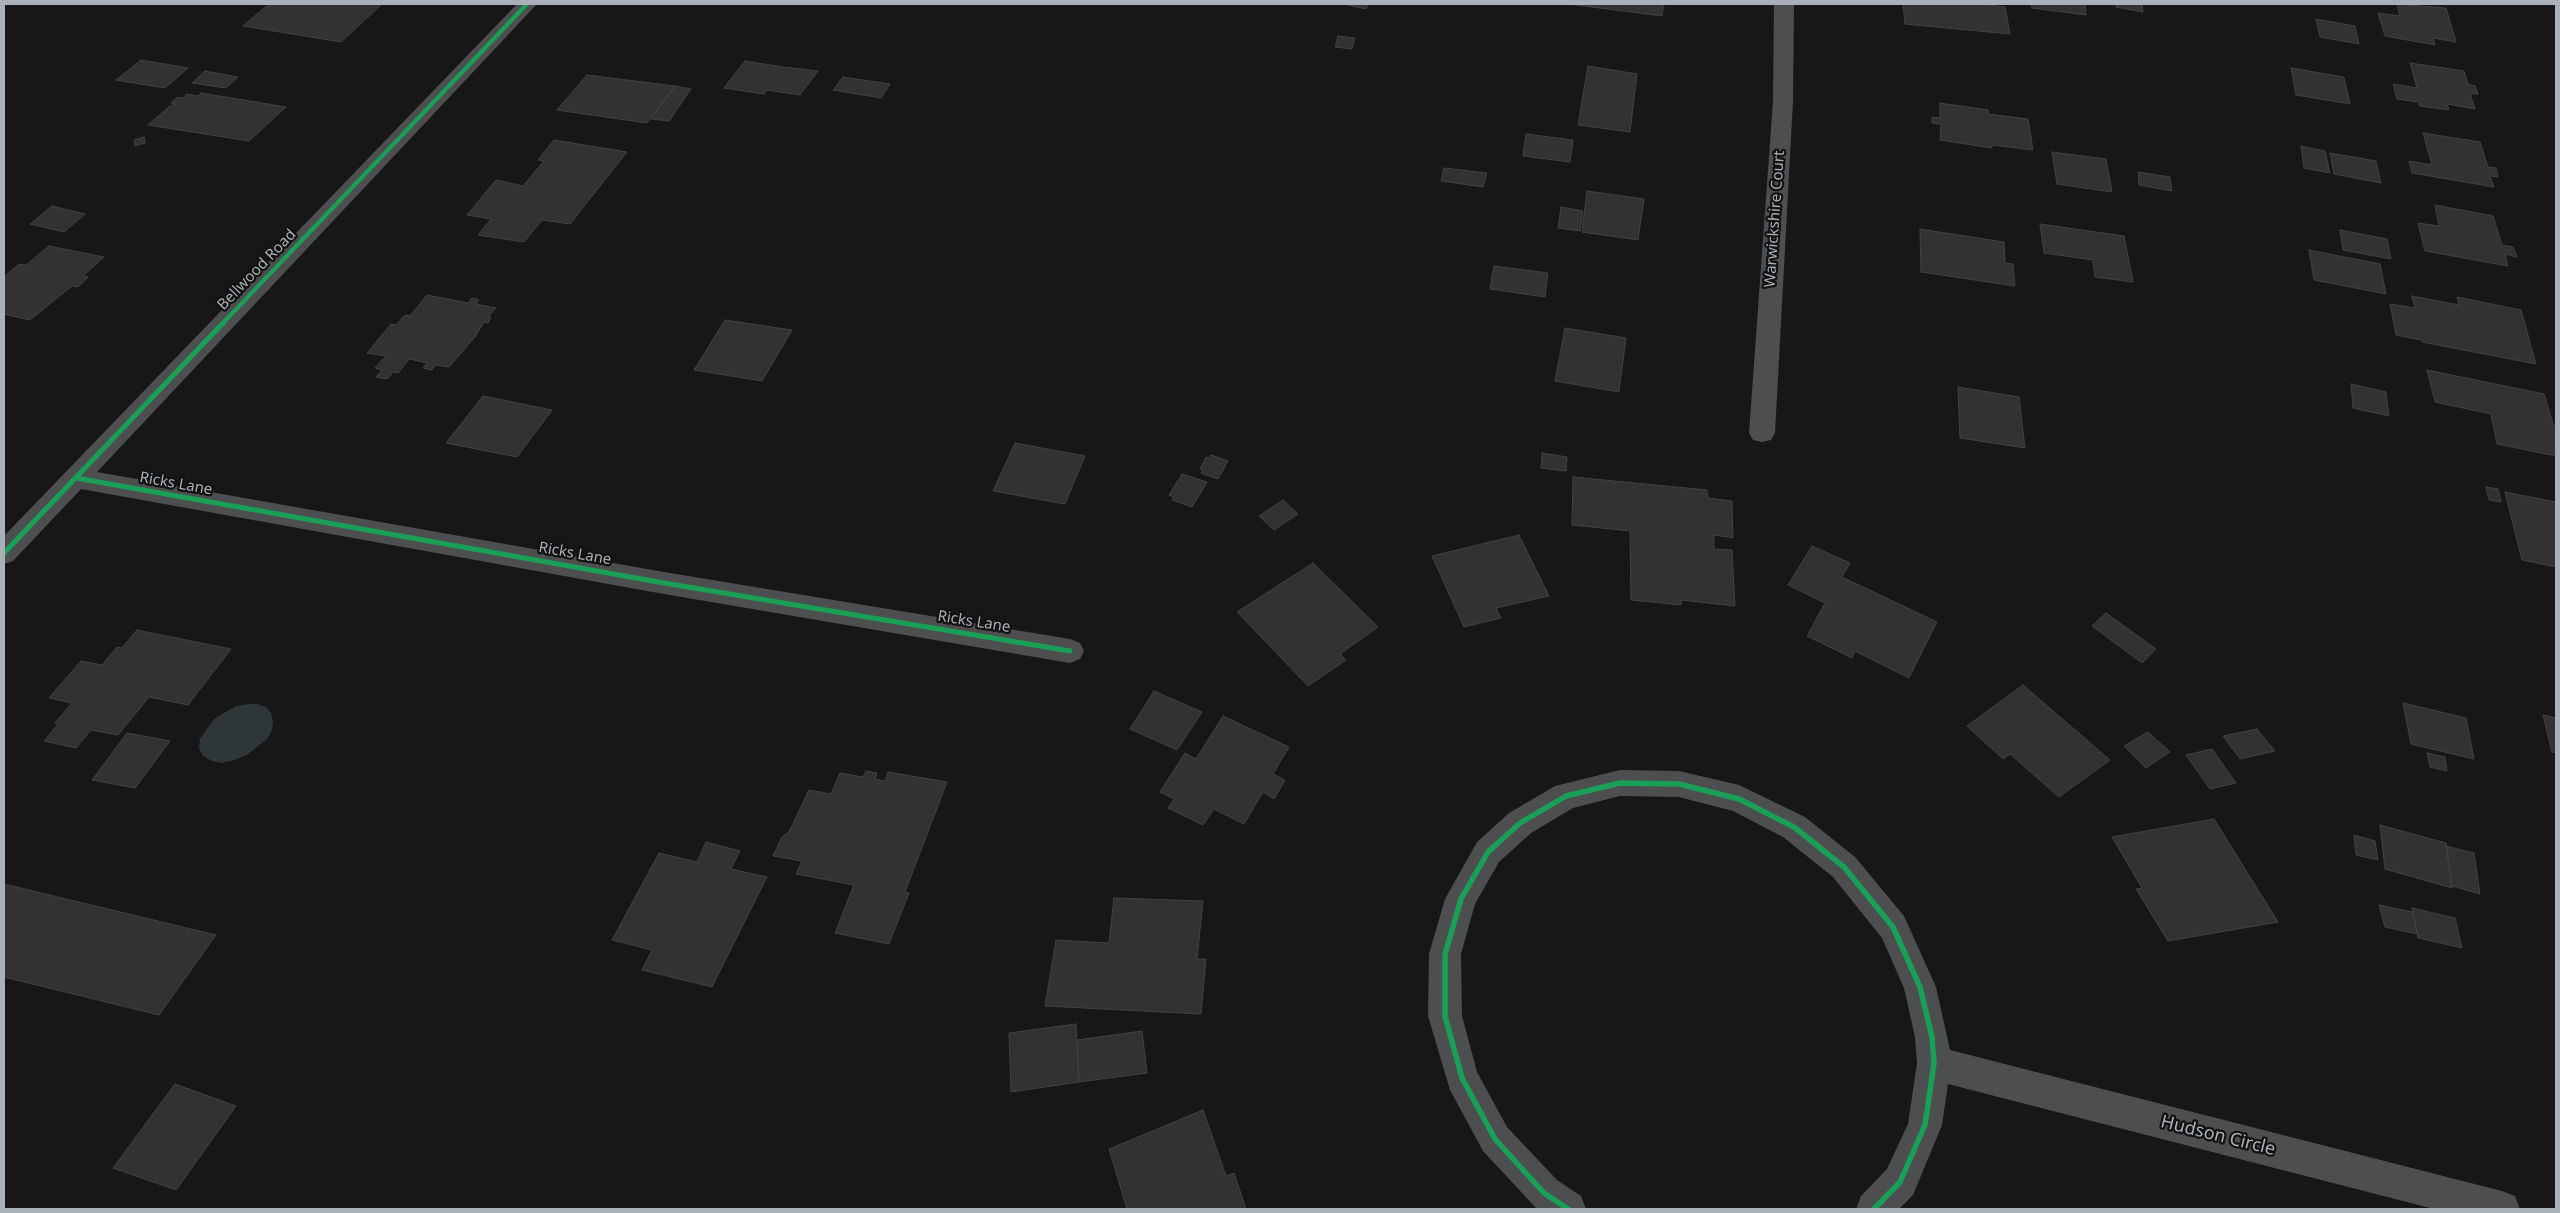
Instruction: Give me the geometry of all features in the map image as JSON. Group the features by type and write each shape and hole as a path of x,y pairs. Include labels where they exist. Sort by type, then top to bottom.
{"street":[{"name":"Bellwood Road","path":"4,553 527,4"},
{"name":"Warwickshire Court","path":"1762,433 1782,101 1784,4"},
{"name":"Ricks Lane","path":"76,478 664,583 1070,651"},
{"path":"1568,1209 1544,1193 1496,1139 1462,1078 1445,1016 1445,954 1461,899 1488,852 1520,823 1566,796 1620,783 1679,784 1739,799 1794,827 1844,867 1893,927 1920,987 1932,1037 1934,1063 1925,1125 1900,1182 1874,1209"},
{"name":"Hudson Circle","path":"1934,1063 2502,1209"}],"shaded area":[{"path":"258,704 266,707 271,713 273,721 272,730 267,739 247,755 235,760 222,763 212,761 203,756 199,748 200,739 214,719 236,706"}],"building":[{"path":"269,4 382,4 341,42 243,26"},
{"path":"1344,4 1368,4 1366,9"},
{"path":"1568,4 1664,4 1662,16"},
{"path":"1903,4 1982,4 2005,7 2010,34 1905,24"},
{"path":"2031,4 2085,4 2086,15 2032,8"},
{"path":"2116,4 2142,4 2143,12 2116,7"},
{"path":"2397,4 2446,8 2456,42 2433,38 2435,45 2385,36 2378,13 2400,16"},
{"path":"2316,19 2355,26 2359,44 2320,37"},
{"path":"1338,36 1355,38 1352,49 1335,47"},
{"path":"141,60 188,68 165,88 116,80"},
{"path":"745,61 818,71 800,95 767,90 764,94 724,88"},
{"path":"2410,63 2464,71 2468,84 2475,86 2478,94 2470,93 2475,109 2447,104 2449,110 2420,106 2418,102 2397,99 2393,84 2417,88"},
{"path":"1588,66 1637,74 1630,132 1578,125"},
{"path":"2291,68 2344,77 2350,104 2296,95"},
{"path":"205,71 238,77 226,88 192,83"},
{"path":"587,75 675,86 647,123 557,110"},
{"path":"843,77 890,84 881,98 833,90"},
{"path":"675,86 691,89 669,121 651,119"},
{"path":"201,93 286,107 249,141 148,125 170,106 176,104 171,103 178,97 183,98 187,94 198,96"},
{"path":"1940,103 1988,110 1988,114 2028,119 2033,150 1992,145 1992,148 1940,140 1941,124 1932,123 1932,117 1940,118"},
{"path":"2423,133 2480,142 2488,167 2496,168 2498,177 2490,176 2494,187 2412,173 2409,161 2432,165"},
{"path":"1526,134 1573,140 1570,162 1523,156"},
{"path":"144,137 145,143 135,146 134,140"},
{"path":"554,140 627,152 570,224 542,220 524,242 478,235 491,219 467,215 496,180 523,186 544,161 538,160"},
{"path":"2301,146 2325,151 2330,173 2304,168"},
{"path":"2052,152 2106,159 2112,192 2057,184"},
{"path":"2330,153 2376,161 2381,183 2334,174"},
{"path":"1444,168 1487,173 1483,187 1441,181"},
{"path":"2138,172 2170,177 2172,191 2139,185"},
{"path":"1587,191 1644,199 1638,240 1582,232"},
{"path":"2435,205 2493,216 2502,245 2513,247 2517,257 2505,254 2508,266 2425,251 2418,223 2439,226"},
{"path":"52,206 85,214 64,232 30,224"},
{"path":"1561,207 1583,211 1580,231 1558,228"},
{"path":"2040,224 2124,236 2133,282 2095,277 2093,260 2044,253"},
{"path":"1920,229 2004,242 2005,263 2013,264 2015,286 1921,272"},
{"path":"2340,230 2387,239 2391,259 2343,250"},
{"path":"49,246 104,257 83,276 88,277 78,287 72,286 30,320 4,314 4,277 19,264 26,265"},
{"path":"2309,250 2380,264 2386,294 2314,280"},
{"path":"1494,266 1548,273 1545,297 1490,289"},
{"path":"427,295 468,303 472,298 479,300 476,304 496,308 488,317 491,317 488,323 484,322 475,337 449,367 436,365 432,370 423,368 427,363 409,359 398,373 393,372 387,379 376,377 382,370 375,368 386,356 367,353 391,324 396,325 405,315 410,316"},
{"path":"2412,296 2459,305 2457,297 2521,310 2536,364 2422,342 2421,340 2396,335 2390,304 2415,308"},
{"path":"725,320 792,330 762,381 694,370"},
{"path":"1565,328 1626,338 1619,392 1555,381"},
{"path":"2427,370 2544,394 2554,427 2556,427 2556,456 2497,444 2491,414 2435,402"},
{"path":"2351,384 2386,392 2389,416 2353,408"},
{"path":"1958,387 2019,397 2025,448 1960,438"},
{"path":"483,396 552,410 517,457 446,443"},
{"path":"1015,443 1085,456 1065,504 993,491"},
{"path":"1542,453 1567,457 1566,471 1541,468"},
{"path":"1211,455 1228,461 1218,479 1201,473 1203,470 1200,469 1206,457 1209,458"},
{"path":"1182,474 1207,482 1192,507 1172,500 1174,497 1169,495"},
{"path":"1573,477 1707,490 1708,498 1732,501 1733,538 1714,535 1714,549 1732,550 1735,606 1681,600 1681,605 1631,600 1630,531 1572,525"},
{"path":"2486,487 2498,489 2501,502 2489,500"},
{"path":"2505,492 2556,502 2556,567 2522,560"},
{"path":"1283,500 1298,514 1274,530 1259,516"},
{"path":"1519,535 1549,596 1496,608 1501,618 1464,627 1432,556"},
{"path":"1812,546 1850,563 1842,577 1937,622 1909,678 1855,651 1852,658 1807,636 1825,603 1788,585"},
{"path":"1313,563 1378,627 1340,654 1346,660 1308,686 1237,612"},
{"path":"2106,613 2156,649 2142,663 2092,626"},
{"path":"137,630 231,649 188,705 149,697 118,735 91,730 76,748 44,741 59,723 55,723 72,703 49,698 81,661 102,665 117,647 122,648"},
{"path":"2023,685 2110,760 2059,797 2010,754 2003,759 1967,726"},
{"path":"1154,691 1202,712 1177,750 1130,729"},
{"path":"2403,703 2466,718 2474,759 2411,744"},
{"path":"2543,715 2556,718 2556,753 2552,752"},
{"path":"1223,716 1289,747 1273,774 1285,780 1274,799 1263,792 1244,824 1214,809 1203,825 1168,808 1174,799 1160,792 1185,753 1196,759"},
{"path":"2257,729 2275,751 2240,759 2223,736"},
{"path":"2148,732 2170,752 2146,768 2124,746"},
{"path":"127,733 170,741 135,788 92,780"},
{"path":"2212,749 2236,783 2210,789 2186,755"},
{"path":"2427,753 2445,757 2447,771 2430,767"},
{"path":"866,771 877,773 875,779 885,781 888,772 947,782 905,892 909,893 889,944 835,933 854,885 796,874 802,861 773,856 782,837 789,832 809,790 831,794 840,773 863,777"},
{"path":"2214,819 2278,922 2168,941 2136,889 2142,888 2112,837"},
{"path":"2380,825 2446,843 2452,888 2385,869"},
{"path":"2354,835 2375,841 2378,860 2356,855"},
{"path":"706,842 740,851 731,869 767,877 712,987 642,970 652,950 612,940 659,853 697,862"},
{"path":"2446,846 2474,853 2480,894 2452,886"},
{"path":"4,884 216,935 159,1015 4,977"},
{"path":"1114,898 1203,901 1197,959 1206,959 1201,1014 1045,1006 1056,940 1109,943"},
{"path":"2379,905 2413,912 2417,934 2385,927"},
{"path":"2412,908 2455,918 2462,948 2418,938"},
{"path":"1076,1024 1079,1082 1011,1092 1009,1033"},
{"path":"1142,1031 1147,1073 1079,1082 1077,1040"},
{"path":"175,1084 236,1106 176,1190 113,1168"},
{"path":"1203,1110 1226,1176 1234,1173 1246,1209 1127,1209 1109,1149"}],"cycle path":[{"path":"4,553 527,4"},
{"path":"76,478 664,583 1070,651"},
{"path":"1568,1209 1544,1193 1495,1139 1462,1078 1445,1016 1445,954 1461,899 1488,852 1520,823 1566,796 1620,783 1679,784 1739,799 1794,827 1844,867 1893,927 1920,987 1932,1037 1934,1063 1925,1125 1900,1182 1874,1209"}]}
